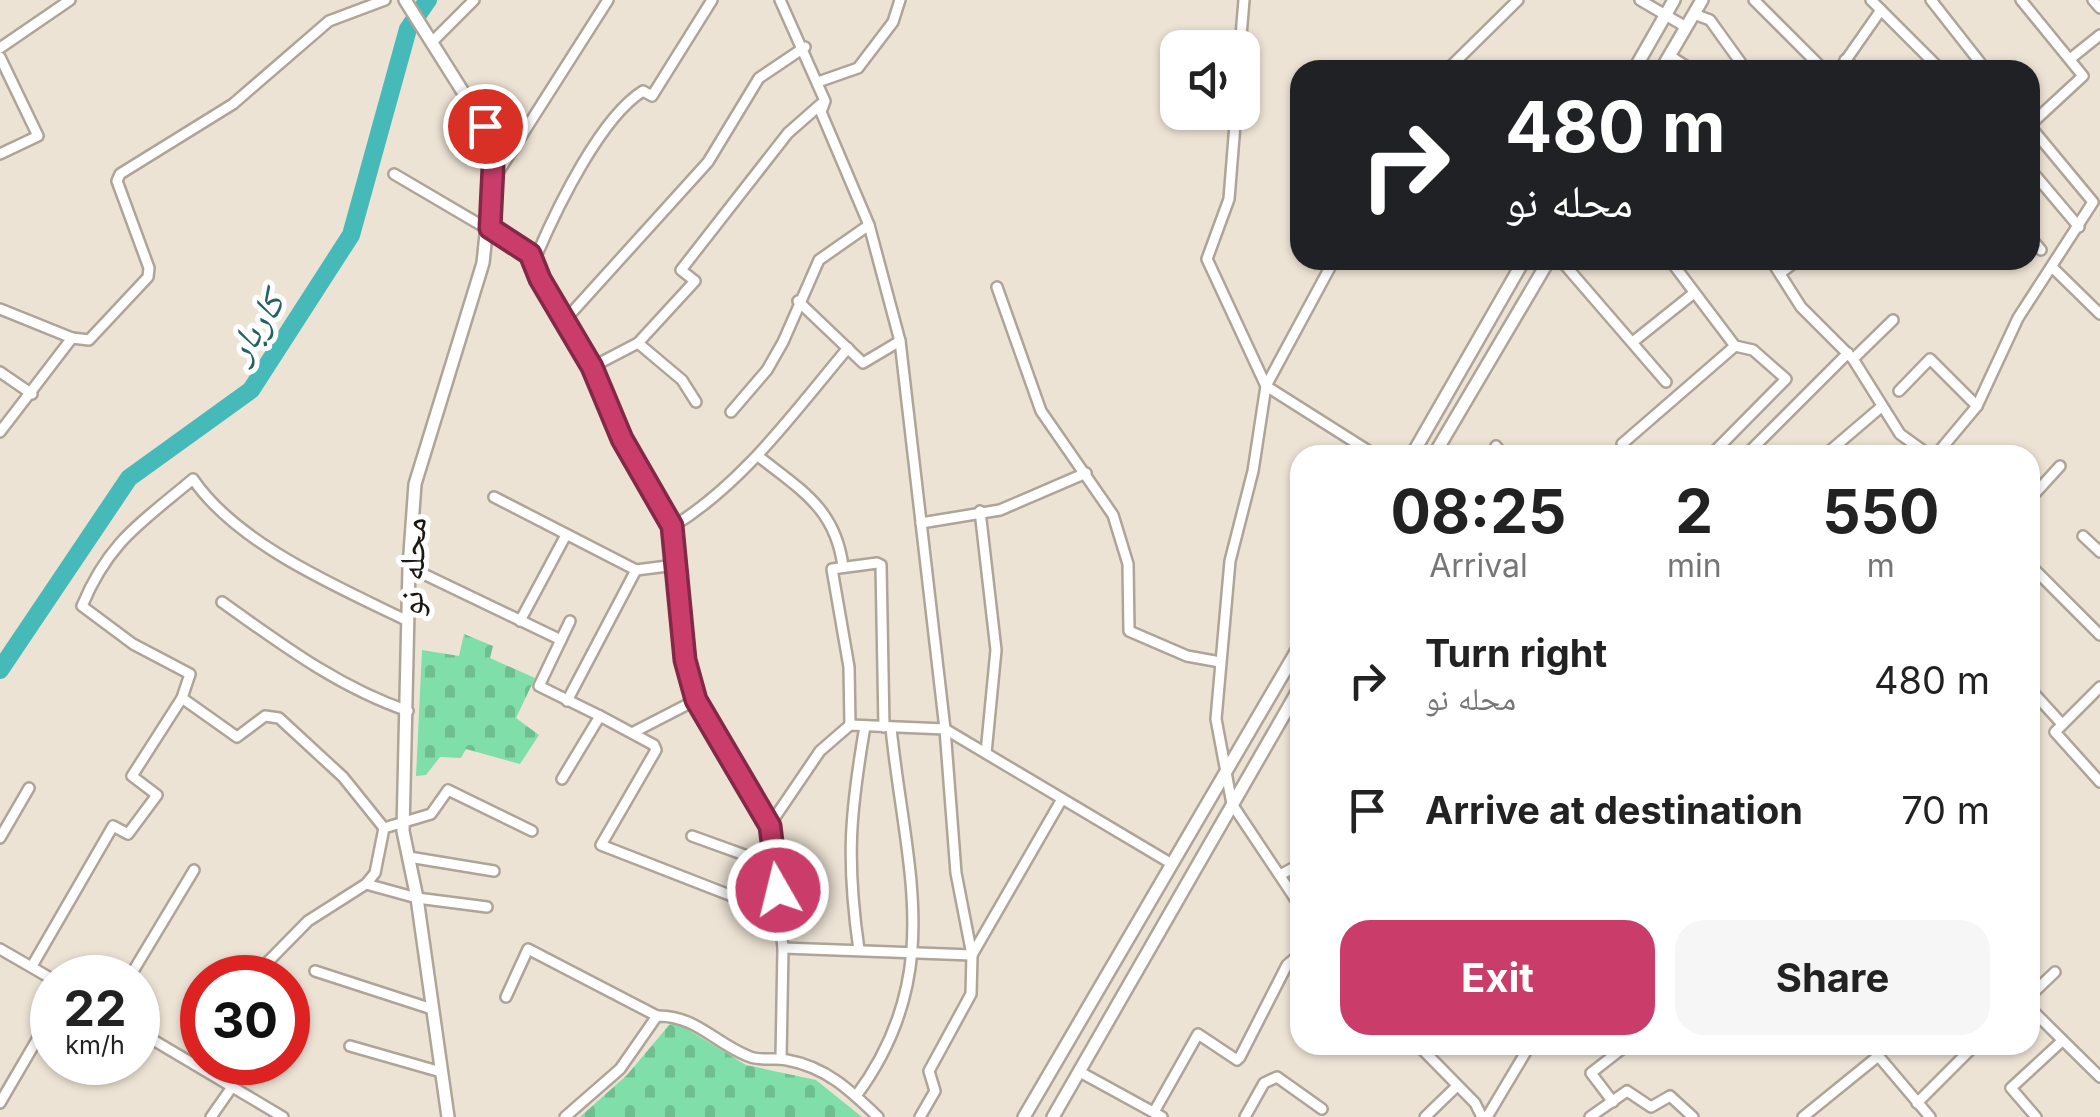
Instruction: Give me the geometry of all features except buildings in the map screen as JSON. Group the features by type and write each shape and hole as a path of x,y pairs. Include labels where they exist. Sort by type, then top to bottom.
{"street":[{"path":"0,48 70,0"},
{"path":"0,309 72,338 89,340 148,277 149,268 117,181 120,174 233,104 329,22 385,0"},
{"name":"محله نو","path":"405,0 434,40 485,126 492,182 490,228 415,484 409,567 403,822 448,1117"},
{"path":"434,40 474,0"},
{"path":"492,182 608,0"},
{"path":"530,254 538,252 562,196 596,146 631,98 643,91 652,96 712,0"},
{"path":"780,0 818,82 825,101 821,112 869,225 900,342 946,729 956,873 972,956 971,994 930,1071 934,1091 920,1117"},
{"path":"818,82 858,68 893,22 900,0"},
{"path":"1242,30 1244,0"},
{"path":"1457,60 1518,0"},
{"path":"1640,0 1686,28"},
{"path":"1640,60 1674,0"},
{"path":"1668,60 1702,0"},
{"path":"1754,0 1814,60"},
{"path":"1870,0 1932,60"},
{"path":"1931,0 1978,60"},
{"path":"2020,0 2084,76 2040,116"},
{"path":"1845,60 1881,10"},
{"path":"1694,14 1710,20 1739,60"},
{"path":"2070,59 2100,35"},
{"path":"565,320 708,162 759,78 804,47"},
{"path":"1670,56 1676,60"},
{"path":"0,57 38,136 0,154"},
{"path":"592,367 638,342 695,281 680,270 788,134 825,101"},
{"path":"1235,130 1229,199 1207,260 1266,386 1359,445"},
{"path":"1941,445 1977,406 2018,318 2096,199 2040,136"},
{"path":"394,174 530,254 592,367 622,439 672,526 685,660 696,700 770,826 782,915 780,1058"},
{"path":"2040,181 2079,227"},
{"path":"731,412 767,370 784,342 798,300 819,260 869,225"},
{"path":"2052,267 2100,314"},
{"path":"1290,888 1232,804 1216,720 1230,561 1253,471 1266,386 1329,270"},
{"path":"1418,445 1518,270"},
{"path":"1440,445 1543,270"},
{"path":"1570,270 1666,382"},
{"path":"1677,270 1735,346 1753,350 1786,379 1721,445"},
{"path":"1785,270 1782,272 1801,307 1850,356 1880,408 1900,434 1917,445"},
{"path":"997,288 1035,398 1086,472 1112,515 1124,545 1128,564 1128,631 1187,656 1220,662"},
{"path":"1634,341 1694,293"},
{"path":"798,300 863,363 900,342"},
{"path":"1757,445 1893,320"},
{"path":"0,432 72,338"},
{"path":"638,342 682,380 696,402"},
{"path":"1623,445 1735,346"},
{"path":"672,526 705,507 758,456 848,348"},
{"path":"1899,391 1930,360 1977,406"},
{"path":"0,372 32,394"},
{"path":"1837,445 1880,408"},
{"path":"758,456 825,512 835,529 843,567"},
{"path":"2040,488 2060,466"},
{"path":"921,523 1000,510 1086,472"},
{"path":"38,955 113,826 128,834 157,795 132,776 182,698 190,674 133,644 82,606 98,568 116,543 193,479 212,508 326,582 408,621"},
{"path":"494,497 636,570 676,565"},
{"path":"980,511 996,650 986,753"},
{"path":"520,621 566,534"},
{"path":"2083,536 2098,548"},
{"path":"850,726 849,667 832,568 880,565 888,727 915,950 908,994 892,1034 856,1096"},
{"path":"409,567 561,640"},
{"path":"568,701 636,570"},
{"path":"2040,578 2100,636"},
{"path":"222,602 326,674 367,697 408,711"},
{"path":"570,621 539,686 632,733 656,750 602,840 603,847 782,915"},
{"path":"1024,1117 1290,662"},
{"path":"2100,687 2055,732 2100,782"},
{"path":"182,698 237,737 266,716 280,718 343,776 384,828 375,873 366,884 308,921 275,955"},
{"path":"632,733 696,700"},
{"path":"2040,701 2062,724"},
{"path":"1053,1117 1290,706"},
{"path":"562,779 600,716"},
{"path":"770,826 820,751 850,726 946,729 1172,864"},
{"path":"859,950 848,876 848,832 866,726"},
{"path":"0,838 30,788"},
{"path":"384,828 432,814 448,790 532,831"},
{"path":"972,956 1062,798"},
{"path":"692,836 776,866"},
{"path":"408,858 494,871"},
{"path":"142,955 194,870"},
{"path":"1282,874 1290,870"},
{"path":"366,884 417,898 487,907"},
{"path":"783,948 915,950 972,956"},
{"path":"0,949 30,965"},
{"path":"506,997 531,949 657,1016 683,1017 748,1056 814,1066 878,1117"},
{"path":"1080,1072 1158,1115 1198,1034 1237,1060 1240,1057 1290,962"},
{"path":"314,971 432,1009"},
{"path":"2040,986 2055,972"},
{"path":"565,1117 620,1070 657,1016"},
{"path":"2040,1018 2100,1077"},
{"path":"1073,1033 1095,1046"},
{"path":"2036,1117 2011,1088 2062,1041"},
{"path":"350,1046 441,1072"},
{"path":"0,1102 30,1051"},
{"path":"1427,1055 1485,1117 1524,1055"},
{"path":"1613,1102 1591,1073 1615,1055"},
{"path":"1916,1103 1965,1055"},
{"path":"1804,1117 1878,1057 1930,1117"},
{"path":"1259,1117 1247,1114 1264,1083 1276,1077 1322,1109"},
{"path":"229,1085 283,1117"},
{"path":"1425,1117 1456,1086"},
{"path":"211,1117 232,1087"},
{"path":"1590,1117 1627,1091 1651,1107 1670,1096 1694,1117"}],"green space":[{"path":"464,634 493,646 490,658 535,678 516,718 539,735 520,764 466,749 461,758 440,757 426,775 416,776 422,650 459,656"},
{"path":"670,1024 679,1024 746,1065 816,1080 862,1117 580,1117 627,1075"}],"waterway":[{"name":"کاربار","path":"0,670 129,478 251,390 351,235 408,29 428,0"}],"route":[{"path":"485,126 493,167 490,228 530,254 540,279 592,367 622,439 672,526 685,660 696,700 770,826 778,890"}]}
